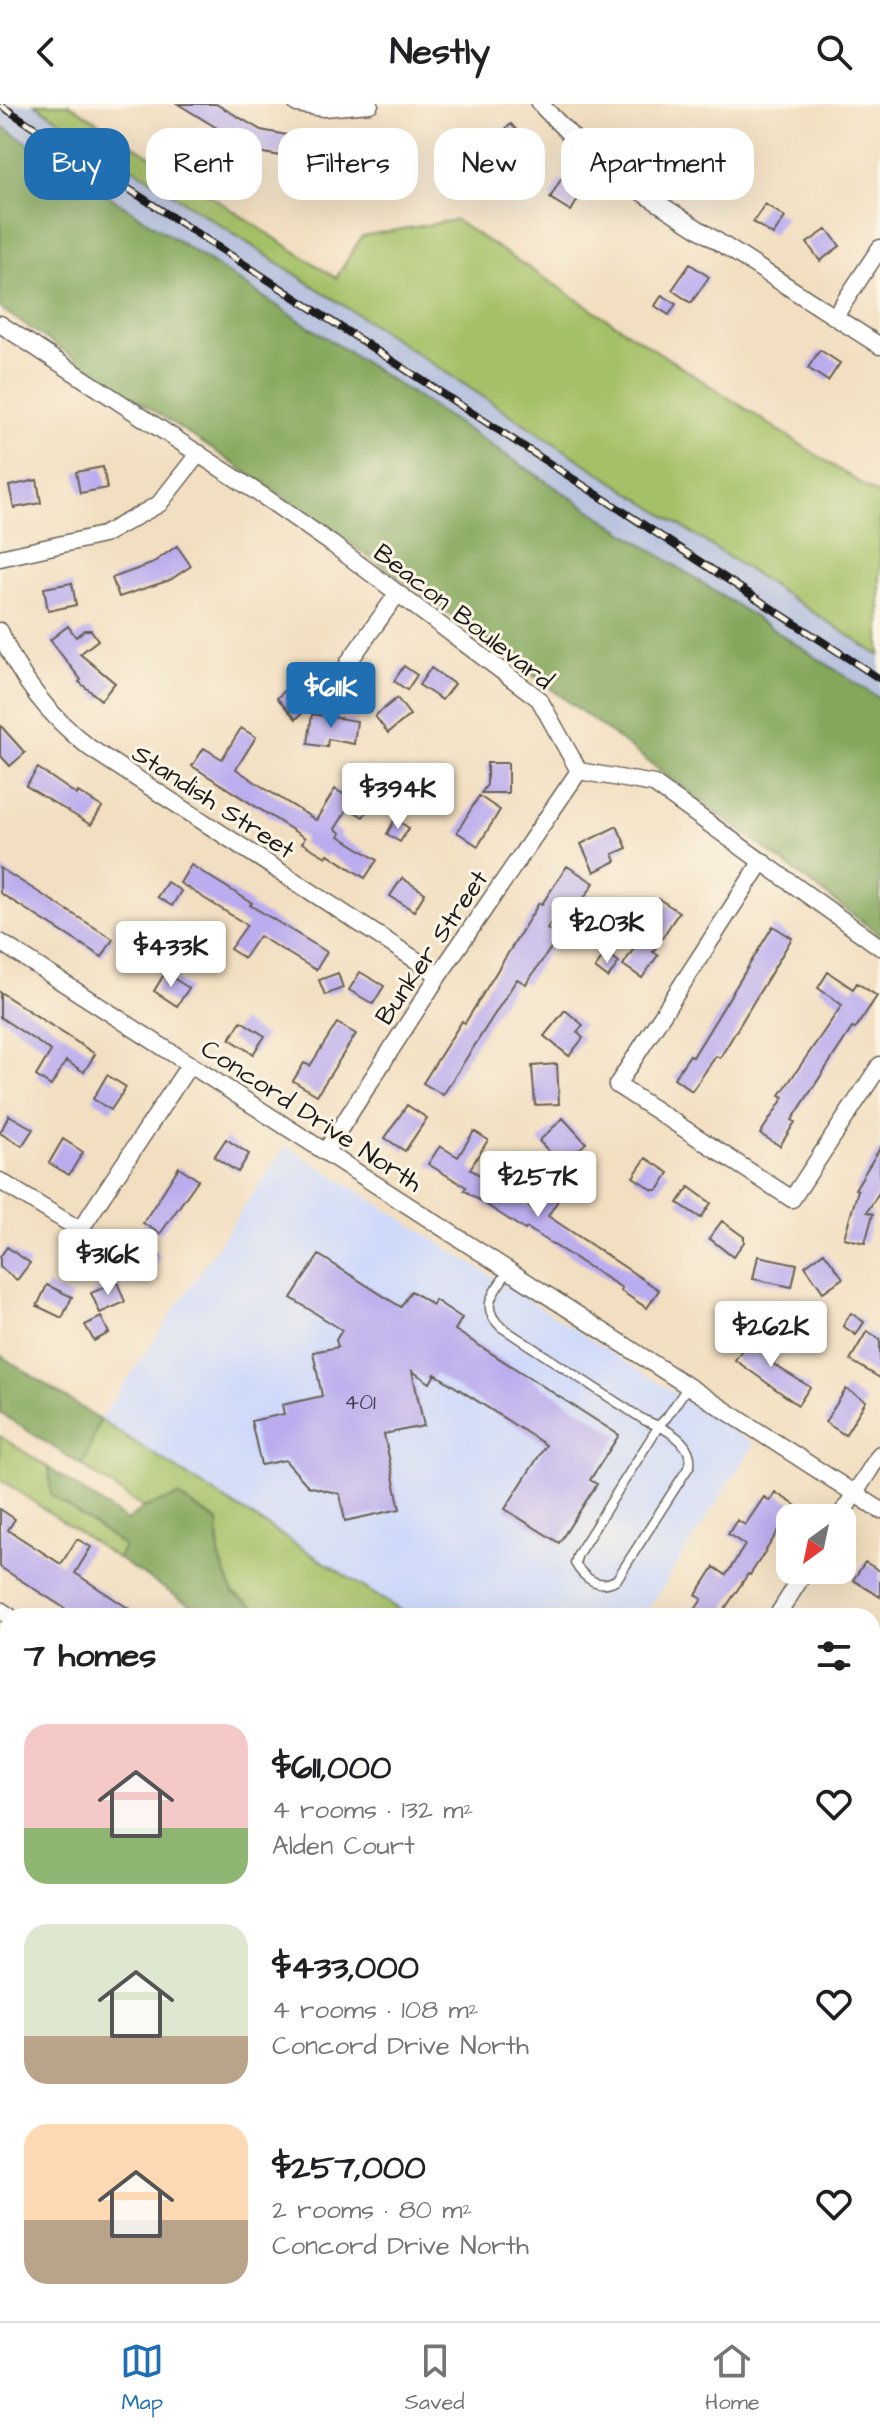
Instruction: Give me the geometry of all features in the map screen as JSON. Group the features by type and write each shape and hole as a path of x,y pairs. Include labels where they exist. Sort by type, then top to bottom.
{"street":[{"path":"297,104 324,108 370,104"},
{"path":"540,104 587,152 624,181 880,346"},
{"path":"835,316 880,248"},
{"name":"Beacon Boulevard","path":"0,324 332,544 539,699 579,771"},
{"path":"0,558 103,535 159,504 199,453"},
{"path":"348,663 398,593"},
{"name":"Standish Street","path":"0,631 17,669 31,689 50,713 90,748 439,975"},
{"path":"579,771 654,784 880,947"},
{"name":"Bunker Street","path":"325,1152 439,975 579,771"},
{"path":"762,861 617,1085 792,1199 880,1065"},
{"name":"Concord Drive North","path":"0,942 880,1510"},
{"path":"0,1181 80,1230 190,1064"},
{"path":"848,1504 880,1454"},
{"path":"782,1608 797,1584"}],"lane":[{"path":"509,1270 491,1299 488,1308 490,1317 644,1420 660,1424 691,1455 690,1465 617,1579 608,1585 597,1584 581,1573 575,1563 578,1554 660,1424 688,1386"}],"shaded area":[{"path":"0,104 35,104 72,128 24,128 24,141 0,125"},
{"path":"130,166 146,177 146,200 182,200 880,656 880,699 115,200 130,200"},
{"path":"286,1145 754,1444 649,1608 396,1608 100,1420"}],"green space":[{"path":"35,104 70,104 107,128 72,128"},
{"path":"0,125 24,141 24,200 115,200 880,699 880,935 474,631 294,504 0,308"},
{"path":"130,143 146,154 146,177 130,166"},
{"path":"182,200 217,200 336,278 362,236 455,220 880,496 880,656"},
{"path":"0,1355 100,1420 83,1466 0,1413"},
{"path":"100,1420 396,1608 256,1608 233,1593 219,1556 218,1521 178,1496 143,1508 83,1466"},
{"path":"0,1436 49,1468 52,1495 124,1546 118,1559 0,1479"},
{"path":"49,1468 127,1521 143,1508 178,1496 218,1522 219,1556 233,1593 256,1608 195,1608 118,1559 124,1546 51,1495"}],"building":[{"path":"178,104 216,104 258,128 217,128"},
{"path":"262,130 278,133 278,155 262,153"},
{"path":"561,179 561,200 577,200 571,211 550,198"},
{"path":"765,204 785,217 773,235 753,222"},
{"path":"827,229 840,246 820,261 807,243"},
{"path":"690,264 709,277 691,303 672,290"},
{"path":"662,295 676,304 669,315 655,306"},
{"path":"820,350 840,363 828,381 808,368"},
{"path":"103,467 107,488 80,493 76,472"},
{"path":"37,480 41,503 14,508 9,486"},
{"path":"177,546 191,566 170,580 119,597 112,578 151,564"},
{"path":"72,583 76,605 48,611 44,588"},
{"path":"68,626 76,637 85,630 91,630 98,640 80,654 115,683 101,700 79,682 81,680 50,640"},
{"path":"404,666 417,675 407,690 394,681"},
{"path":"431,668 454,684 442,700 419,685"},
{"path":"292,683 310,701 310,706 296,719 277,698"},
{"path":"397,698 410,715 388,733 375,716"},
{"path":"312,714 357,721 354,744 328,739 327,747 308,744"},
{"path":"0,725 25,753 10,766 0,755"},
{"path":"241,728 256,737 236,769 264,788 316,820 335,789 353,800 335,829 341,833 339,836 377,860 365,878 328,854 326,857 302,843 305,838 192,766 204,748 222,759"},
{"path":"487,763 508,763 508,793 481,793 487,785"},
{"path":"38,768 77,795 78,792 102,807 91,825 26,786"},
{"path":"359,793 373,802 363,817 349,808"},
{"path":"479,796 500,810 478,846 457,832"},
{"path":"395,819 409,828 400,842 387,834"},
{"path":"617,826 627,848 613,854 616,861 594,872 581,844"},
{"path":"191,865 327,952 316,970 259,936 244,958 230,949 247,925 180,883"},
{"path":"567,866 594,883 576,910 563,902 547,929 559,936 526,984 517,979 443,1095 423,1083 462,1021 465,1023 539,903 542,904"},
{"path":"0,868 113,939 102,957 0,893"},
{"path":"402,878 425,893 414,911 390,896"},
{"path":"167,882 181,891 172,906 157,897"},
{"path":"659,899 679,912 653,952 658,955 642,978 623,965 649,925 644,922"},
{"path":"773,926 792,938 720,1058 716,1056 692,1091 674,1078 690,1055 693,1057"},
{"path":"606,953 619,962 608,978 595,968"},
{"path":"360,972 384,986 373,1004 349,990"},
{"path":"828,972 853,989 857,983 877,996 855,1029 852,1028 792,1120 795,1122 780,1146 760,1134 784,1097 780,1095 842,1005 818,988"},
{"path":"165,973 189,988 177,1006 154,991"},
{"path":"338,973 343,988 325,995 319,980"},
{"path":"0,992 95,1054 84,1072 66,1061 51,1086 36,1076 51,1051 0,1017"},
{"path":"565,1010 583,1025 577,1032 583,1038 569,1056 544,1036"},
{"path":"241,1021 265,1036 253,1054 230,1039"},
{"path":"337,1023 356,1034 317,1095 293,1081 304,1063 310,1066"},
{"path":"557,1064 559,1104 535,1105 532,1066"},
{"path":"107,1075 126,1087 111,1110 93,1099"},
{"path":"407,1105 427,1118 405,1151 385,1138"},
{"path":"9,1115 33,1129 22,1146 0,1133"},
{"path":"563,1118 586,1143 562,1165 539,1141"},
{"path":"474,1131 488,1140 470,1169 533,1209 548,1185 562,1194 548,1216 659,1290 647,1308 621,1291 622,1288 527,1228 525,1230 428,1164 440,1146 458,1157"},
{"path":"63,1139 83,1152 69,1175 49,1163"},
{"path":"226,1139 249,1154 238,1172 214,1157"},
{"path":"880,1148 880,1191 867,1212 873,1214 865,1243 844,1238 858,1190 855,1189"},
{"path":"646,1158 669,1173 658,1190 633,1177"},
{"path":"179,1167 198,1180 160,1234 143,1223"},
{"path":"689,1187 711,1203 701,1218 678,1203"},
{"path":"722,1221 744,1237 744,1242 733,1257 709,1238"},
{"path":"143,1246 160,1256 146,1280 128,1270"},
{"path":"7,1247 30,1263 17,1280 0,1267 0,1257"},
{"path":"824,1252 843,1278 823,1292 805,1266"},
{"path":"319,1255 401,1307 411,1291 433,1305 435,1300 462,1318 455,1330 619,1435 590,1480 597,1484 559,1543 505,1509 546,1445 435,1374 430,1383 412,1371 424,1426 384,1434 400,1509 345,1521 340,1494 308,1486 285,1460 261,1465 251,1421 284,1414 282,1405 322,1396 313,1352 338,1347 336,1340 342,1330 291,1298"},
{"path":"758,1256 797,1264 792,1287 753,1279"},
{"path":"117,1282 125,1302 100,1313 91,1293"},
{"path":"47,1285 72,1297 62,1318 37,1306"},
{"path":"851,1313 864,1322 856,1335 843,1326"},
{"path":"101,1317 109,1333 94,1341 85,1325"},
{"path":"867,1331 880,1339 880,1378 850,1360"},
{"path":"753,1334 781,1352 773,1364 810,1387 798,1405 735,1360"},
{"path":"846,1389 866,1401 845,1435 825,1422"},
{"path":"775,1492 793,1504 776,1504 776,1535 725,1608 696,1608 702,1599 696,1595 714,1567 726,1575 745,1545 728,1534 737,1520 745,1525 764,1497 770,1501"},
{"path":"0,1509 15,1519 8,1530 61,1564 77,1539 91,1547 75,1573 128,1608 64,1608 0,1567"},
{"path":"865,1562 880,1571 880,1597 856,1582 856,1576"}],"railway":[{"path":"0,105 880,679"}]}
